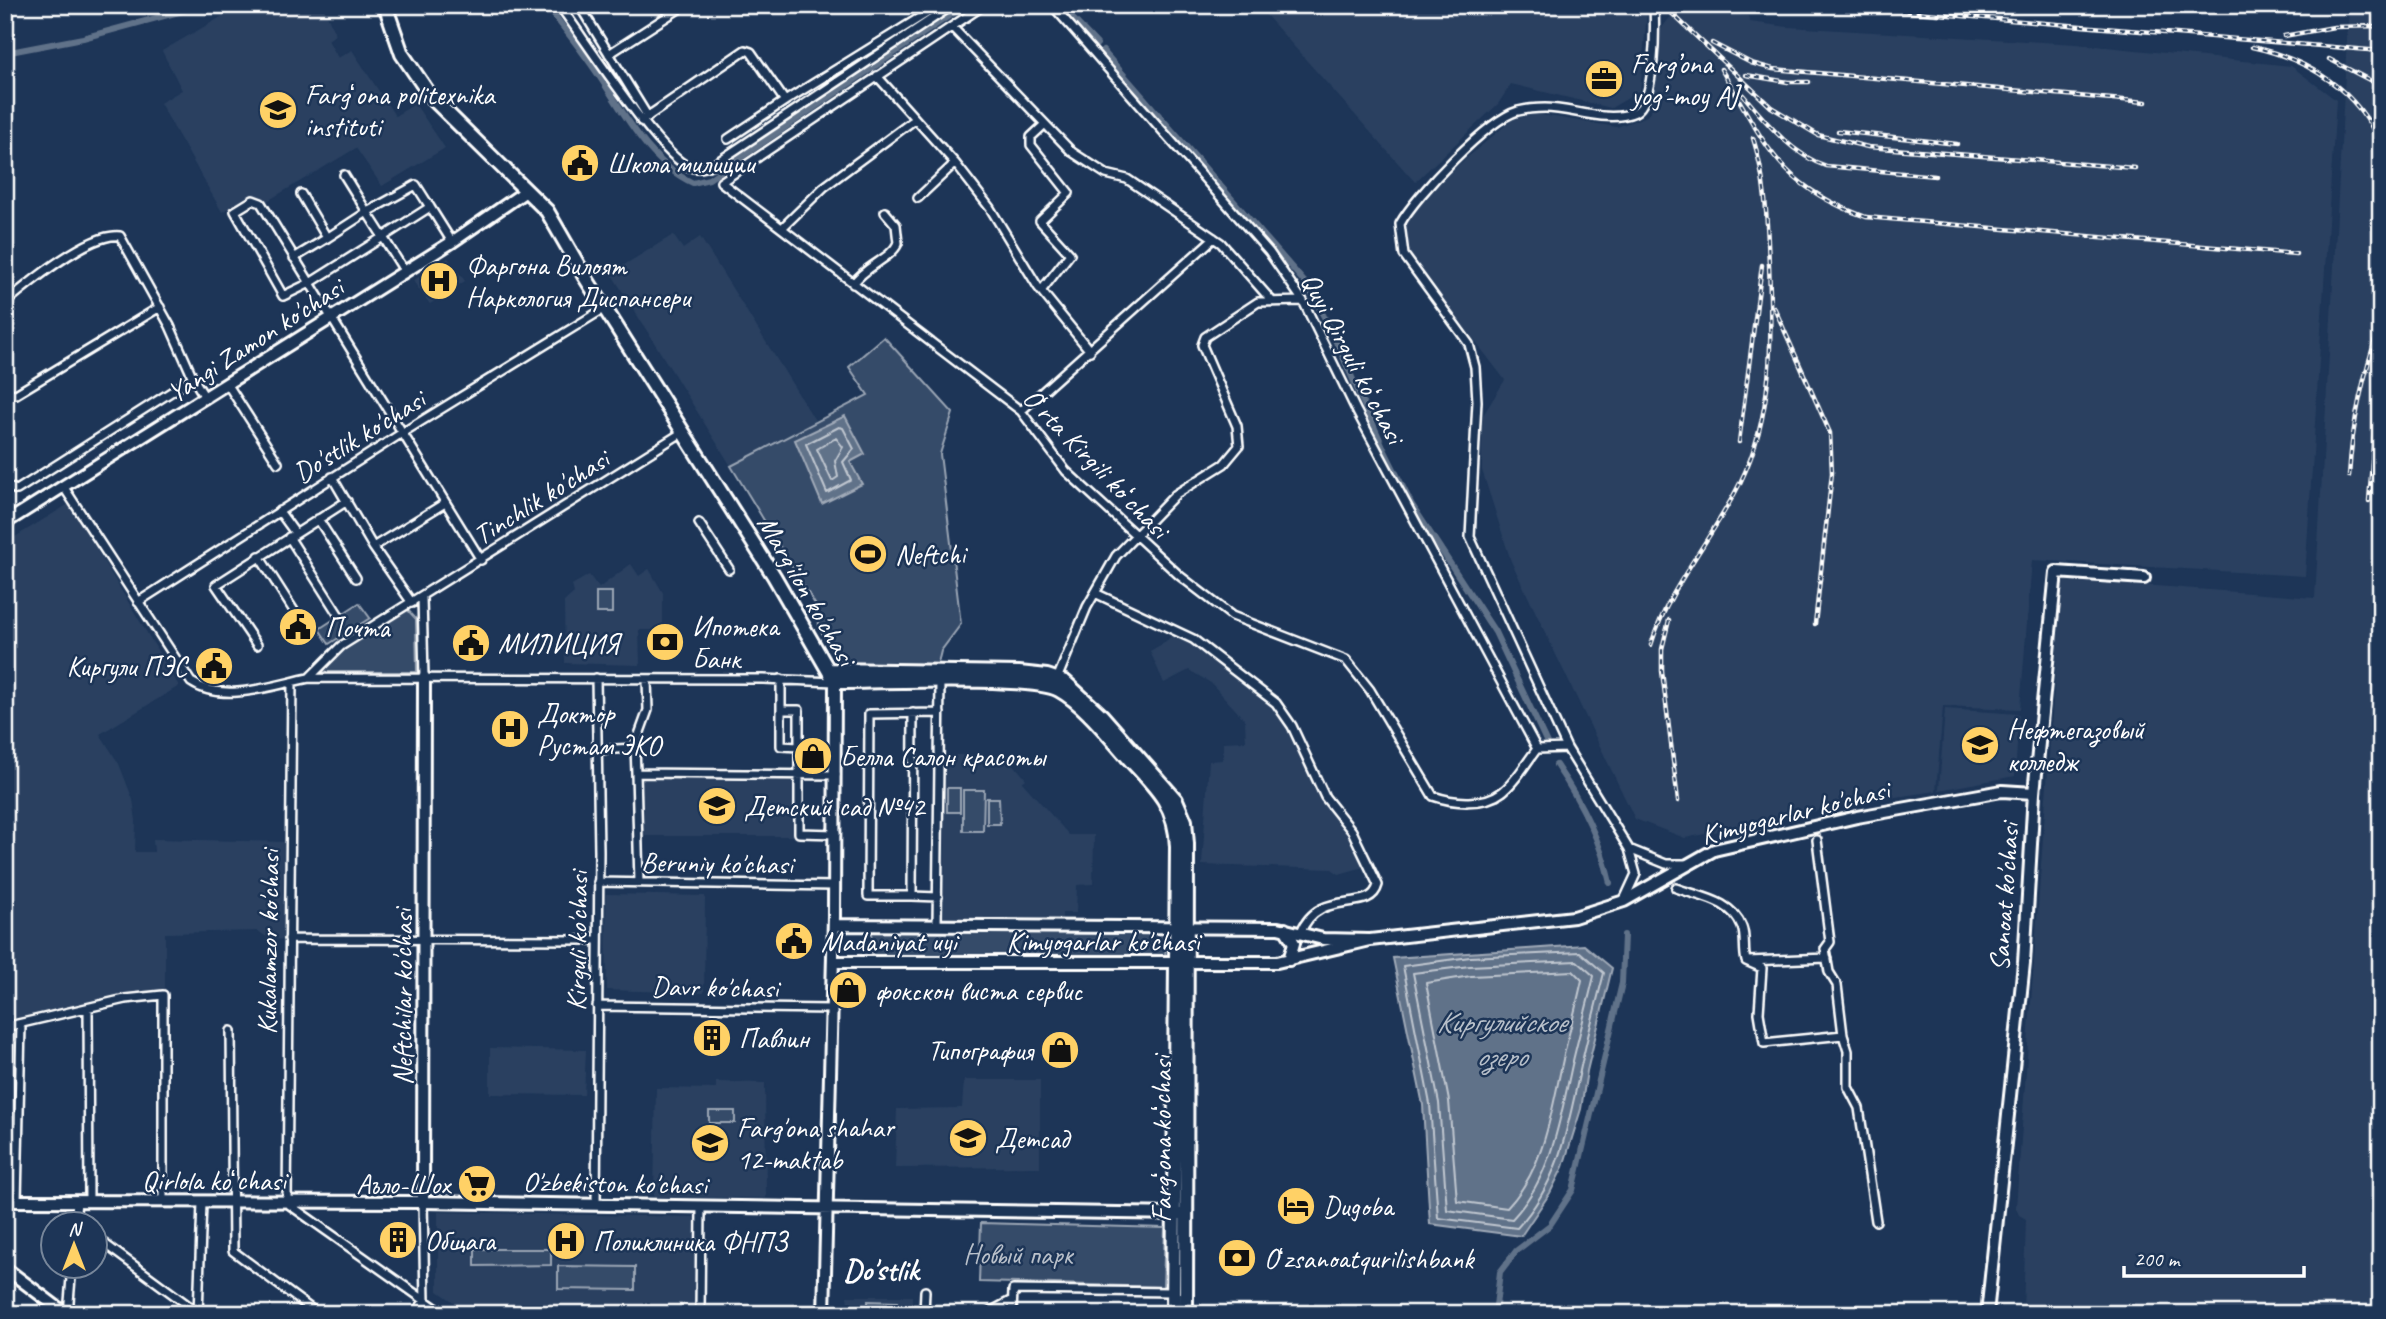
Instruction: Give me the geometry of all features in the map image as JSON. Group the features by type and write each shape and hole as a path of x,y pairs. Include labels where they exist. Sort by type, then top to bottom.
{"main road":[{"name":"Marg'ilon ko'chasi","path":"385,5 402,54 432,98 547,211 833,676"},
{"path":"833,676 1019,673 1057,678 1102,716 1155,773 1181,808 1187,844 1182,928"},
{"path":"833,676 940,683 1020,682 1052,686 1061,691 1096,723 1147,777 1173,814 1176,825 1182,928"},
{"name":"Fargʻona koʻchasi","path":"1173,1314 1179,1214 1182,928"},
{"name":"Fargʻona koʻchasi","path":"1179,1214 1186,1314"}],"street":[{"path":"559,5 645,119 682,163 703,168 953,5"},
{"path":"579,5 645,119"},
{"path":"609,54 685,5"},
{"path":"728,139 940,5"},
{"name":"Oʻrta Kirgili koʻchasi","path":"984,5 720,180 1021,411 1066,471 1180,576 1232,616 1346,660 1370,690 1433,796 1447,801 1464,802 1485,799 1503,792 1537,748"},
{"name":"Quyi Qirguli koʻchasi","path":"1052,5 1269,252 1303,301 1357,412 1537,748"},
{"path":"1624,901 1636,874 1629,849 1567,748 1470,537 1477,401 1469,344 1404,255 1400,224 1424,188 1494,125 1517,111 1545,108 1615,115 1636,111 1645,101 1652,68 1654,5"},
{"path":"953,28 1045,124 1087,163 1107,174 1126,179 1214,238 1250,273 1271,300"},
{"path":"645,119 745,50 751,52 785,101"},
{"path":"877,76 914,120 956,163 990,208 1041,291 1090,351"},
{"path":"782,228 824,187 914,120"},
{"path":"1041,291 1070,254 1040,221 1069,193 1031,145 1031,137 1045,124"},
{"path":"918,198 956,163"},
{"path":"344,175 405,272"},
{"path":"293,258 416,185 453,242"},
{"name":"Yangi Zamon ko'chasi","path":"5,523 65,489 453,242 527,191"},
{"path":"301,194 327,238"},
{"path":"430,207 310,283 283,296 235,211 257,200 310,283 481,560"},
{"path":"853,284 862,271 896,249 898,232 885,212"},
{"path":"5,303 34,280 107,234 120,236 160,307 192,378 206,399"},
{"path":"1021,411 1214,238"},
{"path":"1057,678 1095,593 1116,556 1177,494 1224,464 1239,446 1237,426 1202,345 1205,337 1258,302 1303,301"},
{"path":"5,393 16,394 160,307"},
{"name":"Do'stlik ko'chasi","path":"138,602 332,477 605,308"},
{"path":"5,486 18,490 192,378"},
{"path":"228,385 278,463"},
{"name":"Tinchlik ko'chasi","path":"309,678 341,646 683,432"},
{"path":"332,477 373,547 412,603"},
{"path":"65,489 191,682 198,687 229,692 309,678 780,679 833,676"},
{"path":"257,645 216,585 346,501"},
{"path":"373,547 445,503"},
{"path":"279,511 338,614"},
{"path":"318,519 356,578"},
{"path":"699,523 729,569"},
{"path":"259,556 296,614"},
{"name":"Sanoat ko'chasi","path":"1987,1314 2024,963 2034,793 2056,572 2144,578"},
{"path":"1095,593 1194,639 1276,703 1292,726 1325,797 1352,831 1378,885 1374,895 1318,909 1306,920 1300,934"},
{"path":"422,597 424,677"},
{"name":"Marg'ilon ko'chasi","path":"824,1314 829,1209 837,775 833,676"},
{"name":"Neftchilar ko'chasi","path":"424,677 425,1300"},
{"name":"Kirguli ko'chasi","path":"596,678 596,1206"},
{"path":"639,883 635,748 648,710 647,679"},
{"path":"780,679 781,746 799,747"},
{"name":"Kukalamzor ko'chasi","path":"287,1203 292,682"},
{"path":"937,926 940,683"},
{"path":"780,710 799,710 799,833 836,834"},
{"path":"912,896 913,713"},
{"path":"938,897 868,896 869,714 940,713"},
{"path":"597,750 635,748"},
{"path":"1537,748 1567,748"},
{"path":"636,773 837,775"},
{"name":"Kimyogarlar ko'chasi","path":"833,962 1181,965 1289,960 1370,940 1574,917 1624,901 1714,850 1857,817 2002,791 2034,793"},
{"path":"1817,840 1829,942 1825,949 1829,972 1837,985 1847,1051 1847,1087 1860,1108 1876,1221"},
{"path":"1629,849 1666,864 1688,864"},
{"name":"Beruniy ko'chasi","path":"598,882 834,886"},
{"path":"1676,888 1730,907 1743,929 1742,949 1746,961 1762,968 1759,1013 1764,1042 1843,1035"},
{"name":"Kimyogarlar ko'chasi","path":"834,925 1285,929 1323,939 1370,940"},
{"path":"1285,929 1294,943 1289,960"},
{"path":"289,939 598,940"},
{"path":"1746,961 1827,958"},
{"path":"5,1027 125,999 158,994 165,997 163,1202"},
{"name":"Davr ko'chasi","path":"597,1006 832,1009"},
{"path":"88,1008 89,1202"},
{"path":"17,1201 21,1024"},
{"path":"231,1031 233,1251 318,1314"},
{"name":"Qirlola koʻchasi","path":"5,1201 423,1202"},
{"path":"77,1202 77,1210"},
{"name":"O'zbekiston ko'chasi","path":"423,1202 1179,1214"},
{"path":"199,1313 202,1203"},
{"path":"287,1203 444,1314"},
{"path":"700,1314 701,1207"},
{"path":"108,1246 199,1313"},
{"path":"5,1268 67,1314"},
{"path":"67,1314 71,1280"},
{"path":"1012,1314 1013,1290 1173,1292"},
{"path":"924,1314 925,1291"},
{"path":"415,1314 425,1300"},
{"path":"986,1314 1013,1300"}],"shaded area":[{"name":"Fargʻona politexnika instituti","path":"242,5 322,5 336,34 328,40 338,58 352,50 395,116 415,104 445,148 382,186 356,148 259,206 252,195 222,212 160,103 182,90 162,51"},
{"path":"1257,5 1645,5 1647,12 1640,91 1611,108 1511,84 1498,104 1415,182"},
{"path":"2349,5 2381,5 2381,1314 2023,1314 2026,1219 2019,1215 2016,1208 2062,579 2315,598"},
{"path":"1676,10 1748,16 1750,22 1788,27 2077,44 2291,66 2336,100 2305,576 2032,560 2020,709 1943,706 1936,791 1855,803 1685,838 1635,819 1511,561 1482,470 1482,417 1505,380 1413,260 1407,245 1405,226 1407,217 1430,189 1513,119 1535,114 1617,127 1647,116 1652,108 1661,29"},
{"path":"673,235 683,249 700,237 816,422 731,466 611,273"},
{"name":"Фаргона Вилоят Наркология Диспансери","path":"448,258 465,281 430,304 413,281"},
{"path":"69,504 179,686 100,734 119,764 133,800 136,821 135,852 154,852 153,839 287,842 287,939 271,940 258,931 165,933 165,992 138,993 5,1023 5,543"},
{"path":"631,564 639,576 649,569 663,593 663,630 639,630 640,665 565,663 564,602 574,593 572,585 589,575 599,588"},
{"path":"1175,631 1271,703 1291,730 1364,867 1339,874 1332,869 1202,865 1209,761 1223,760 1223,742 1246,741 1245,720 1211,683 1189,670 1164,683 1150,651 1166,642"},
{"name":"Нефтегазовый колледж","path":"1945,709 2019,714 2015,776 1939,790"},
{"path":"945,755 1006,755 1026,779 1022,782 1069,835 1094,835 1093,884 1077,885 1076,913 1062,913 1062,922 944,920"},
{"name":"Детский сад №42","path":"640,776 794,777 793,836 640,836"},
{"path":"606,894 705,896 704,993 607,990"},
{"path":"490,1048 586,1050 584,1095 490,1094"},
{"name":"Детсад","path":"964,1080 1040,1080 1040,1167 895,1168 897,1109 962,1108"},
{"name":"Farg'ona shahar 12-maktab","path":"716,1082 765,1083 766,1198 654,1197 656,1088 716,1089"},
{"name":"Поликлиника ФНПЗ","path":"438,1212 694,1217 694,1314 471,1314 438,1291"},
{"path":"847,1296 912,1296 912,1314 840,1314 841,1304 848,1304"}],"green space":[{"name":"Neftchi","path":"884,337 953,413 940,454 961,624 941,651 937,667 864,667 839,662 819,628 818,609 731,466 868,395 849,367"},
{"path":"596,592 612,592 612,613 596,613"},
{"path":"359,603 370,618 329,644 319,629"},
{"path":"405,607 416,619 417,672 323,672 340,647"},
{"path":"947,788 960,788 960,812 947,812"},
{"path":"963,790 984,790 983,831 963,831"},
{"path":"987,798 999,798 1000,824 987,824"},
{"path":"872,925 1166,928 1165,964 872,963"},
{"path":"709,1111 735,1111 735,1123 709,1123"},
{"name":"Новый парк","path":"981,1223 1165,1228 1163,1287 979,1282"},
{"path":"475,1249 551,1249 551,1265 475,1266"},
{"path":"558,1266 635,1267 635,1290 558,1289"},
{"path":"868,1301 897,1302 896,1314 868,1314"}],"water":[{"path":"845,416 865,454 850,462 862,484 822,504 795,440"},
{"name":"Киргулийское озеро","path":"1584,945 1612,968 1587,1071 1581,1109 1563,1167 1550,1193 1521,1236 1430,1224 1423,1105 1393,958"}],"waterway":[{"path":"5,53 83,38 186,10 192,5"},
{"path":"546,5 649,149 677,174 693,183 709,179 965,5"},
{"path":"1060,5 1097,44"},
{"path":"1103,51 1307,285 1329,326 1412,505 1495,632 1547,743"},
{"path":"1556,765 1589,822 1610,883"},
{"path":"1495,1314 1500,1272 1516,1251 1550,1225 1573,1190 1622,983 1624,935"}],"railway":[{"path":"1663,5 1771,107 1818,135 1868,147 2135,168"},
{"path":"1831,5 2381,51"},
{"path":"2284,36 2334,27 2381,26"},
{"path":"1712,43 1751,63 1773,69 2146,102"},
{"path":"2252,47 2293,60 2329,80 2359,109 2381,146"},
{"path":"2329,59 2381,86"},
{"path":"1721,69 1763,140 1793,176 1836,205 1866,217 2296,254"},
{"path":"1746,75 1788,82 1809,82"},
{"path":"1743,95 1790,145 1813,161 1826,166 1935,176"},
{"path":"1838,131 1957,144"},
{"path":"1651,645 1680,582 1740,483 1751,457 1765,403 1771,320 1769,264 1763,185 1753,138"},
{"path":"1739,442 1762,265"},
{"path":"1774,307 1830,433 1832,473 1815,624"},
{"path":"2349,476 2360,398 2381,321"},
{"path":"2369,501 2381,348"},
{"path":"1669,620 1662,649 1662,671 1678,801"}],"place":[{"name":"Farg’ona yog’-moy AJ","path":"1604,79"},
{"name":"Fargʻona politexnika instituti","path":"278,110"},
{"name":"Школа милиции","path":"580,163"},
{"name":"Фаргона Вилоят Наркология Диспансери","path":"439,281"},
{"name":"Neftchi","path":"868,554"},
{"name":"Почта","path":"298,627"},
{"name":"Ипотека Банк","path":"665,642"},
{"name":"МИЛИЦИЯ","path":"471,643"},
{"name":"Киргули ПЭС","path":"214,666"},
{"name":"Доктор Рустам ЭКО","path":"510,729"},
{"name":"Нефтегазовый колледж","path":"1980,745"},
{"name":"Белла Салон красоты","path":"813,756"},
{"name":"Детский сад №42","path":"717,806"},
{"name":"Madaniyat uyi","path":"794,941"},
{"name":"фокскон виста сервис","path":"848,990"},
{"name":"Павлин","path":"712,1038"},
{"name":"Типография","path":"1060,1050"},
{"name":"Детсад","path":"968,1138"},
{"name":"Farg'ona shahar 12-maktab","path":"710,1143"},
{"name":"Аъло-Шох","path":"477,1184"},
{"name":"Dugoba","path":"1296,1206"},
{"name":"Общага","path":"398,1240"},
{"name":"Поликлиника ФНПЗ","path":"566,1241"},
{"name":"Oʻzsanoatqurilishbank","path":"1237,1258"}],"district":[{"name":"Do'stlik","path":"881,1270"}]}
